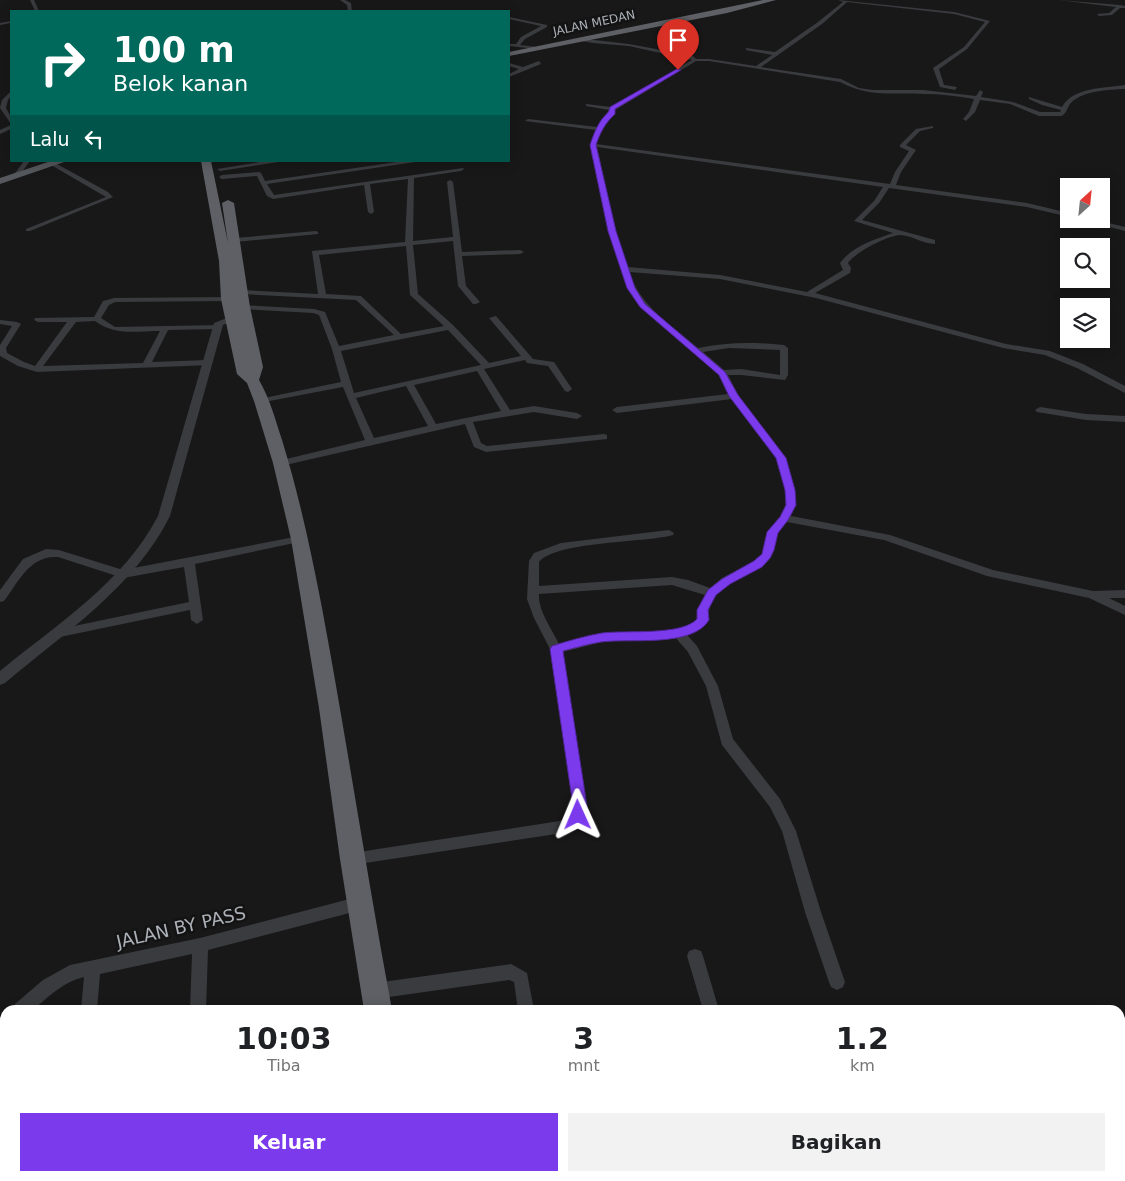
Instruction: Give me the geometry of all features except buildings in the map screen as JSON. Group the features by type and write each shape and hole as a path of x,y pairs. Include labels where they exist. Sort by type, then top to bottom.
{"highway":[{"name":"JALAN MEDAN","path":"510,54 727,11 767,0"},
{"path":"206,162 232,271 242,292 240,314 244,374 253,381 262,401 281,463 300,539 330,708 352,859 361,903 376,1001"},
{"path":"220,169 235,240 228,299 240,314"}],"main road":[{"path":"0,181 58,163"}],"street":[{"path":"342,0 349,4 350,10"},
{"path":"1060,0 1122,6"},
{"path":"756,68 848,1 954,14 988,21 988,24 978,32 969,45 947,63 936,68 942,86 963,88"},
{"path":"1099,15 1110,14 1122,6"},
{"path":"510,18 545,26 523,38 517,46"},
{"path":"579,39 593,42 629,44 679,54 695,60 708,60 841,81 853,87 873,92 924,92 978,97 1011,103 1042,114 1063,113 1068,102 1103,88 1125,87"},
{"path":"510,45 535,48"},
{"path":"748,48 777,54"},
{"path":"588,105 612,109 695,60"},
{"path":"519,62 535,64 545,68"},
{"path":"510,64 523,69"},
{"path":"510,76 535,64"},
{"path":"966,119 972,112 978,97 979,91 972,89"},
{"path":"9,90 2,107 10,120"},
{"path":"1031,98 1043,104 1064,109"},
{"path":"556,649 602,638 694,629 704,618 703,610 712,593 726,581 762,560 769,550 772,532 785,518 791,505 781,458 734,396 722,373 642,305 631,288 612,231 593,145 605,119 612,114 612,109"},
{"path":"528,121 600,128"},
{"path":"931,127 918,130 902,146 913,150 877,202 857,221 932,242"},
{"path":"593,145 1027,205 1060,212"},
{"path":"16,176 26,162"},
{"path":"220,169 274,162"},
{"path":"264,183 412,162"},
{"path":"28,230 110,197 58,163"},
{"path":"220,169 257,174 264,183 269,195 273,197 462,169"},
{"path":"411,178 409,243 414,295 450,328 484,368 507,412"},
{"path":"450,182 462,286 476,302"},
{"path":"367,184 371,212"},
{"path":"1110,225 1125,229"},
{"path":"235,240 316,233"},
{"path":"809,294 847,271 844,262 849,257 866,246 900,233"},
{"path":"322,296 315,253 456,239"},
{"path":"458,254 520,252"},
{"path":"625,269 720,277 809,294 1006,346 1047,353 1075,364 1125,390"},
{"path":"242,292 358,298 400,337"},
{"path":"97,319 106,303 112,300 228,299"},
{"path":"0,679 123,574 150,543 159,528 192,422 220,321 240,314 319,312 322,314 336,349 350,396 370,441"},
{"path":"493,318 532,362 551,364 568,389"},
{"path":"38,320 97,319 108,327 116,329 217,327"},
{"path":"37,370 73,320"},
{"path":"0,322 17,324 2,348 2,352 17,362 37,370 207,363"},
{"path":"146,366 165,328"},
{"path":"336,349 450,328"},
{"path":"695,351 717,346 745,344 784,348 784,375 782,378 741,372 722,373"},
{"path":"350,396 527,357"},
{"path":"262,401 346,384"},
{"path":"409,384 433,427"},
{"path":"617,410 734,396"},
{"path":"281,463 370,441 507,412 534,409 577,416"},
{"path":"1040,410 1093,418 1125,419"},
{"path":"468,420 478,447 486,449 604,437"},
{"path":"785,518 886,537 991,573 1092,595 1125,611"},
{"path":"352,859 563,827 576,819 580,806 556,649 540,618 533,599 535,559 556,547 669,533"},
{"path":"0,598 27,562 46,554 59,554 123,574 300,539"},
{"path":"189,562 197,620"},
{"path":"534,590 672,581 684,583 712,593"},
{"path":"1092,595 1125,594"},
{"path":"53,634 195,606"},
{"path":"678,632 693,649 712,686 727,741 776,802 788,831 837,982"},
{"name":"JALAN BY PASS","path":"26,1005 58,978 70,973 200,945 361,903"},
{"path":"198,1005 200,945"},
{"path":"695,956 710,1005"},
{"path":"90,1005 93,967"},
{"path":"376,1001 512,972 521,978 525,1005"}],"route":[{"path":"578,815 580,806 556,649 602,638 658,635 694,629 703,620 702,612 712,593 726,581 758,564 766,556 772,532 785,518 791,505 790,490 781,458 734,396 722,373 642,305 631,288 612,231 598,175 593,145 596,135 605,119 612,114 612,109 678,70"}]}
